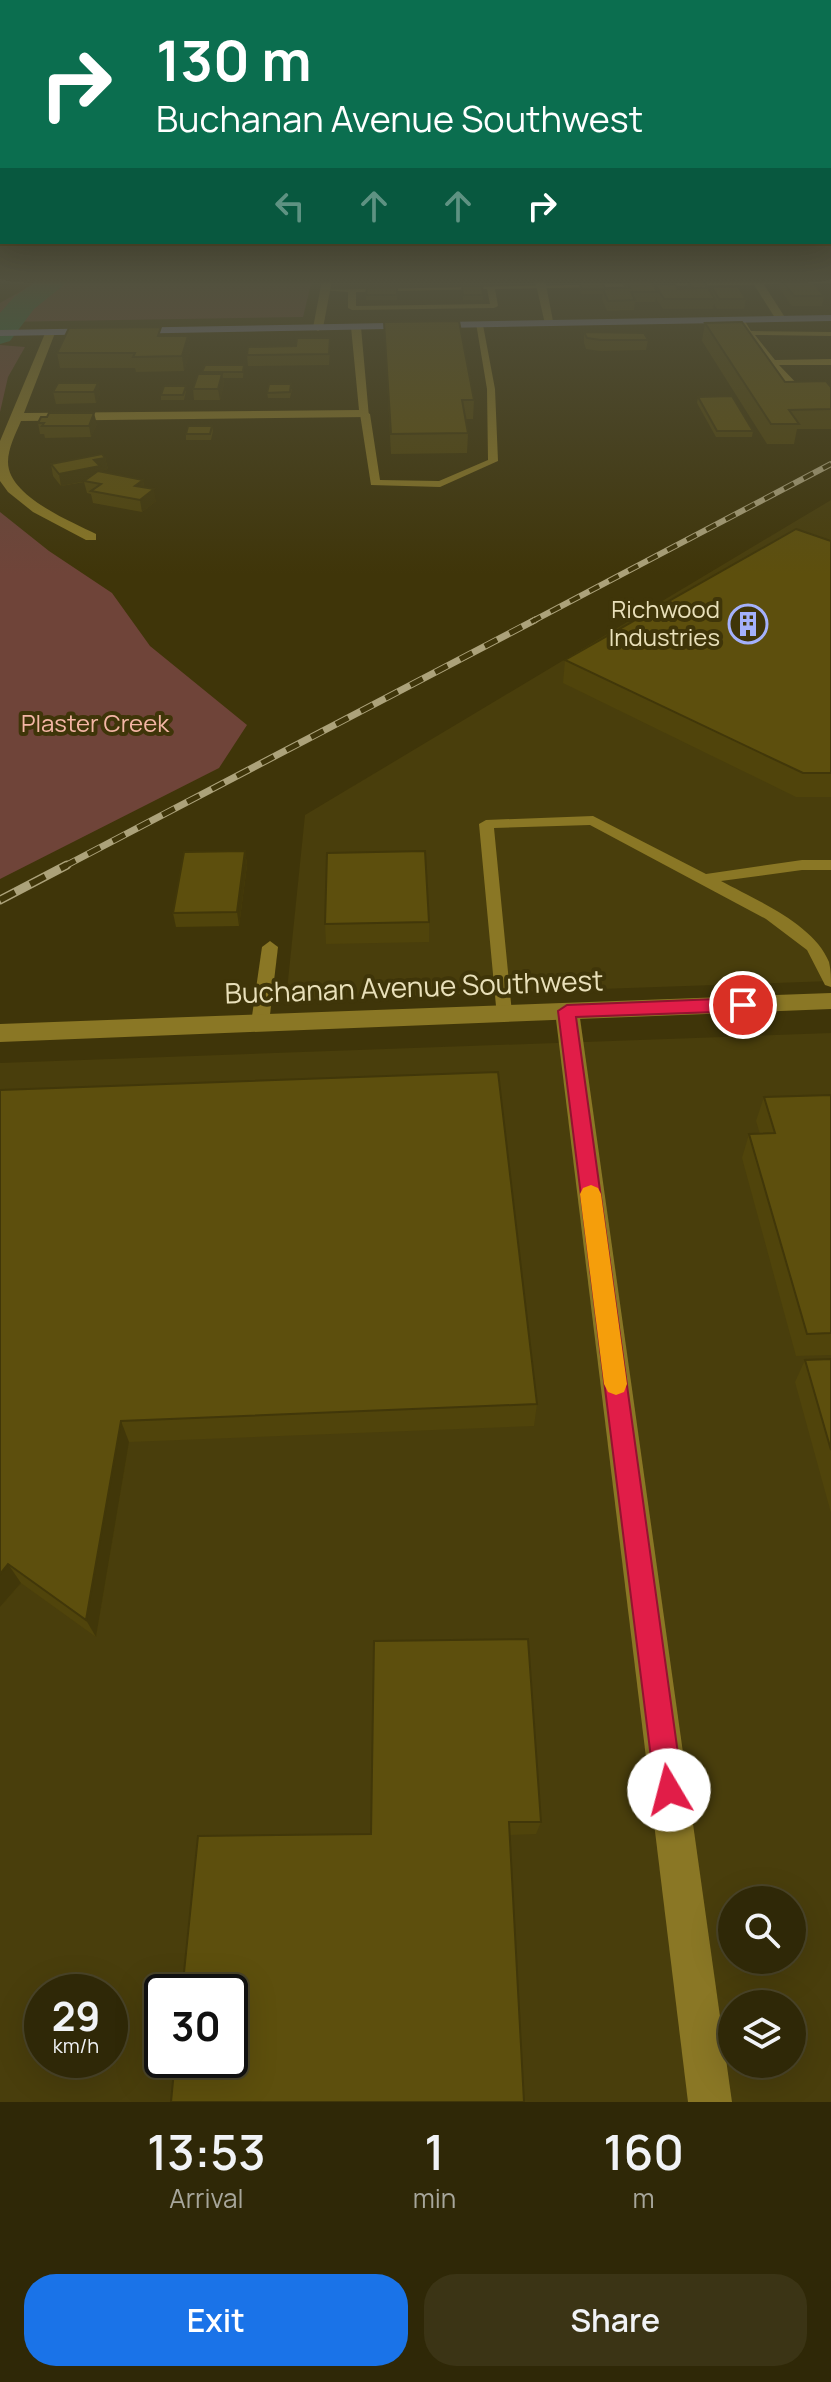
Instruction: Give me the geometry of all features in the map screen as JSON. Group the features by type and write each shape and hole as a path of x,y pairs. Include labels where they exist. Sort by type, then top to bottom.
{"street":[{"path":"30,378 4,447 1,466 6,479 43,513 91,537"},
{"path":"17,417 365,414 361,378"},
{"name":"Buchanan Avenue Southwest","path":"0,1033 831,1001"},
{"path":"567,1011 710,2102"}],"lane":[{"path":"365,414 375,483 440,484 493,461 489,378"},
{"path":"787,378 802,394 831,393"},
{"path":"503,1013 486,824 593,820 772,915 813,947 831,981"},
{"path":"704,879 802,865 831,865"},
{"path":"260,1023 270,947"}],"shaded area":[{"path":"831,500 831,981 286,1000 305,815"},
{"path":"831,1033 831,2102 0,2102 0,1063"}],"green space":[{"path":"0,378 8,378 0,412"},
{"name":"Plaster Creek","path":"0,512 49,551 112,593 150,646 247,725 219,768 0,879"}],"building":[{"path":"197,378 221,378 218,389 193,389"},
{"path":"388,378 470,378 474,400 462,400 468,433 391,434"},
{"path":"741,378 782,378 785,382 826,381 831,387 831,409 789,410 799,424 771,424"},
{"path":"58,383 98,383 94,392 53,392"},
{"path":"269,384 291,384 290,392 267,393"},
{"path":"164,386 186,386 183,395 161,395"},
{"path":"732,396 753,431 717,431 698,397"},
{"path":"49,413 94,413 89,426 42,426 44,423 38,423 41,417 47,417"},
{"path":"188,426 212,426 210,434 186,434"},
{"path":"102,454 105,458 94,460 100,466 59,474 51,464"},
{"path":"98,471 143,480 135,486 154,489 140,500 91,491 101,484 84,481"},
{"name":"Richwood Industries","path":"796,529 831,541 831,773 803,773 565,660"},
{"path":"245,851 237,912 173,913 184,852"},
{"path":"425,851 429,922 325,924 327,853"},
{"path":"498,1072 537,1404 121,1421 86,1620 8,1564 0,1574 0,1090"},
{"path":"831,1095 831,1333 807,1334 749,1134 775,1133 764,1097"},
{"path":"831,1359 831,1450 805,1360"},
{"path":"528,1639 541,1822 509,1822 524,2102 171,2102 173,2078 248,2078 248,1974 184,1974 198,1836 371,1834 374,1641"}],"railway":[{"path":"531,622 831,464"},
{"path":"63,867 535,620"},
{"path":"0,900 67,865"}],"slow traffic":[{"path":"591,1194 616,1384"}],"place":[{"name":"Richwood Industries","path":"748,624"}],"route":[{"path":"669,1790 567,1011 743,1005"}]}
